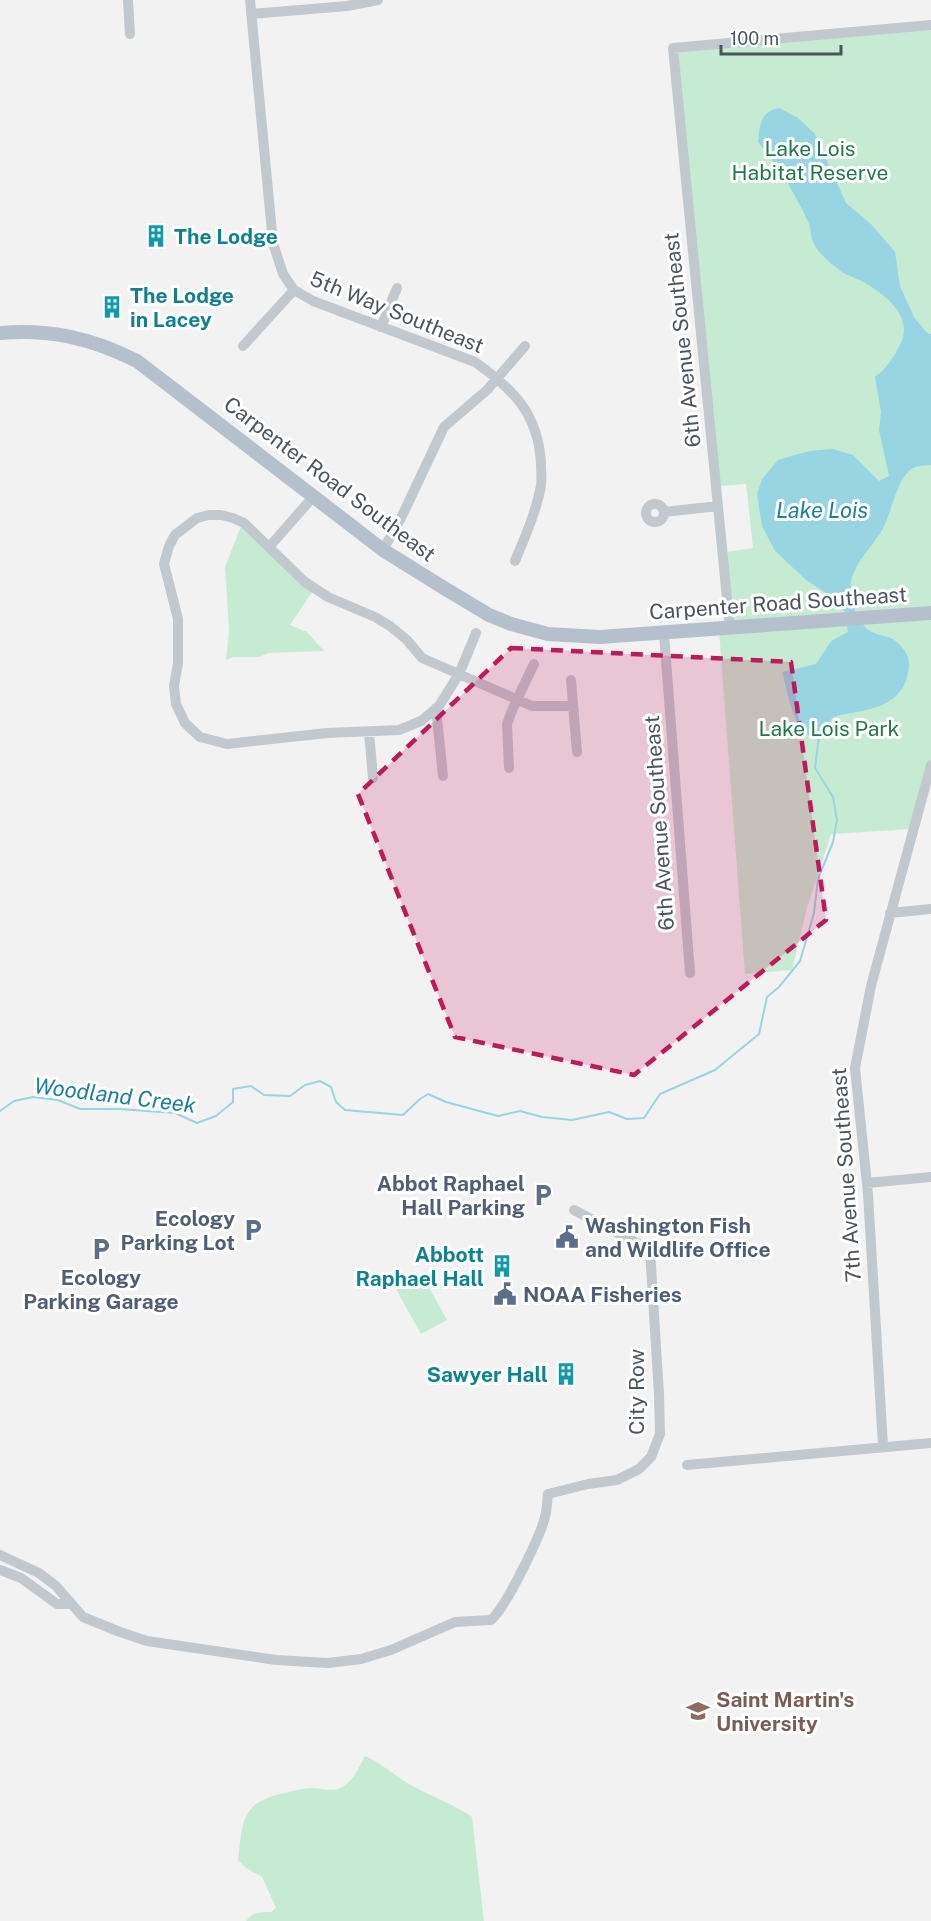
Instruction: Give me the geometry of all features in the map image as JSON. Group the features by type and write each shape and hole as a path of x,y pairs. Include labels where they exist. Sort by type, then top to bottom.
{"main road":[{"name":"Carpenter Road Southeast","path":"0,333 32,332 70,336 111,348 137,361 383,550 489,615 518,626 548,634 600,638 931,613"}],"street":[{"path":"128,0 130,34"},
{"name":"5th Way Southeast","path":"250,0 273,243 284,274 294,290 313,301 475,362 497,378 466,410 444,428 383,550"},
{"path":"251,14 347,6 378,0"},
{"name":"6th Avenue Southeast","path":"730,629 673,48 931,25"},
{"path":"381,327 397,288"},
{"path":"243,346 294,290"},
{"path":"515,561 530,525 542,484 540,454 534,424 520,402 497,378 525,346"},
{"path":"270,546 313,497"},
{"path":"664,512 718,506"},
{"path":"476,633 459,674 451,689 436,708 421,721 399,730 284,736 227,744 200,737 185,723 176,704 174,686 178,663 178,619 164,564 175,535 188,523 197,518 215,515 233,518 244,523 296,574 315,589 375,617 407,640 422,658 459,674 532,705 573,706"},
{"name":"6th Avenue Southeast","path":"664,634 690,973"},
{"path":"509,768 507,724 534,664"},
{"path":"571,680 578,752"},
{"path":"436,708 443,776"},
{"path":"369,732 373,778"},
{"name":"7th Avenue Southeast","path":"884,1446 867,1183 855,1068 871,986 931,765"},
{"path":"890,913 931,909"},
{"path":"867,1183 931,1177"},
{"name":"City Row","path":"72,1604 83,1617 147,1641 303,1663 361,1659 391,1650 455,1622 491,1620 504,1602 535,1545 545,1518 548,1494 588,1484 618,1480 639,1469 651,1457 660,1434 650,1250 574,1210"},
{"path":"687,1465 931,1443"},
{"path":"0,1555 39,1573 56,1586 72,1604"},
{"path":"0,1570 21,1578 57,1604 72,1604"}],"highlighted area":[{"path":"511,648 791,662 826,920 634,1075 455,1037 358,794"}],"green space":[{"name":"Lake Lois Habitat Reserve","path":"931,27 931,765 913,829 831,834 807,908 792,970 745,974 719,630 733,626 726,552 753,548 746,484 719,486 678,51"},
{"path":"242,524 314,589 290,625 307,632 324,651 269,653 259,657 233,657 226,660 229,630 225,567"},
{"path":"422,1275 447,1320 421,1334 396,1289"},
{"path":"365,1756 409,1784 472,1817 484,1921 246,1921 254,1914 271,1912 276,1908 262,1877 246,1868 238,1860 243,1825 250,1810 267,1798 300,1789 340,1788 352,1779"}],"water":[{"name":"Lake Lois","path":"779,108 798,118 815,134 846,203 872,225 895,252 900,286 914,317 927,333 931,334 931,465 914,468 904,476 885,524 856,568 851,582 857,617 870,631 895,641 902,647 909,661 908,673 904,685 889,702 868,710 833,717 819,739 807,735 797,722 782,672 816,664 831,641 848,632 845,611 826,593 806,580 775,551 762,526 757,494 762,479 778,460 809,451 833,449 853,455 879,481 889,476 879,430 881,412 875,377 886,366 900,345 904,326 897,309 883,295 841,271 815,246 809,224 798,202 758,142 762,120 768,112"}],"waterway":[{"name":"Woodland Creek","path":"0,1111 14,1101 33,1097 58,1100 80,1109 175,1113 197,1123 216,1116 233,1102 233,1089 251,1086 264,1095 290,1096 305,1085 320,1081 331,1087 336,1102 345,1110 403,1115 428,1094 446,1102 498,1116 520,1111 542,1117 572,1120 609,1112 627,1119 644,1118 660,1094 715,1070 759,1034 767,997 779,987 800,961 814,913 818,879 833,842 837,820 833,797 815,768 819,736"}],"place":[{"name":"The Lodge","path":"156,236"},
{"name":"The Lodge in Lacey","path":"112,307"},
{"name":"Abbot Raphael Hall Parking","path":"543,1195"},
{"name":"Ecology Parking Lot","path":"253,1230"},
{"name":"Washington Fish and Wildlife Office","path":"567,1237"},
{"name":"Ecology Parking Garage","path":"101,1249"},
{"name":"Abbott Raphael Hall","path":"502,1266"},
{"name":"NOAA Fisheries","path":"505,1294"},
{"name":"Sawyer Hall","path":"566,1374"},
{"name":"Saint Martin's University","path":"698,1711"}],"park label":[{"name":"Lake Lois Park","path":"829,728"}]}
